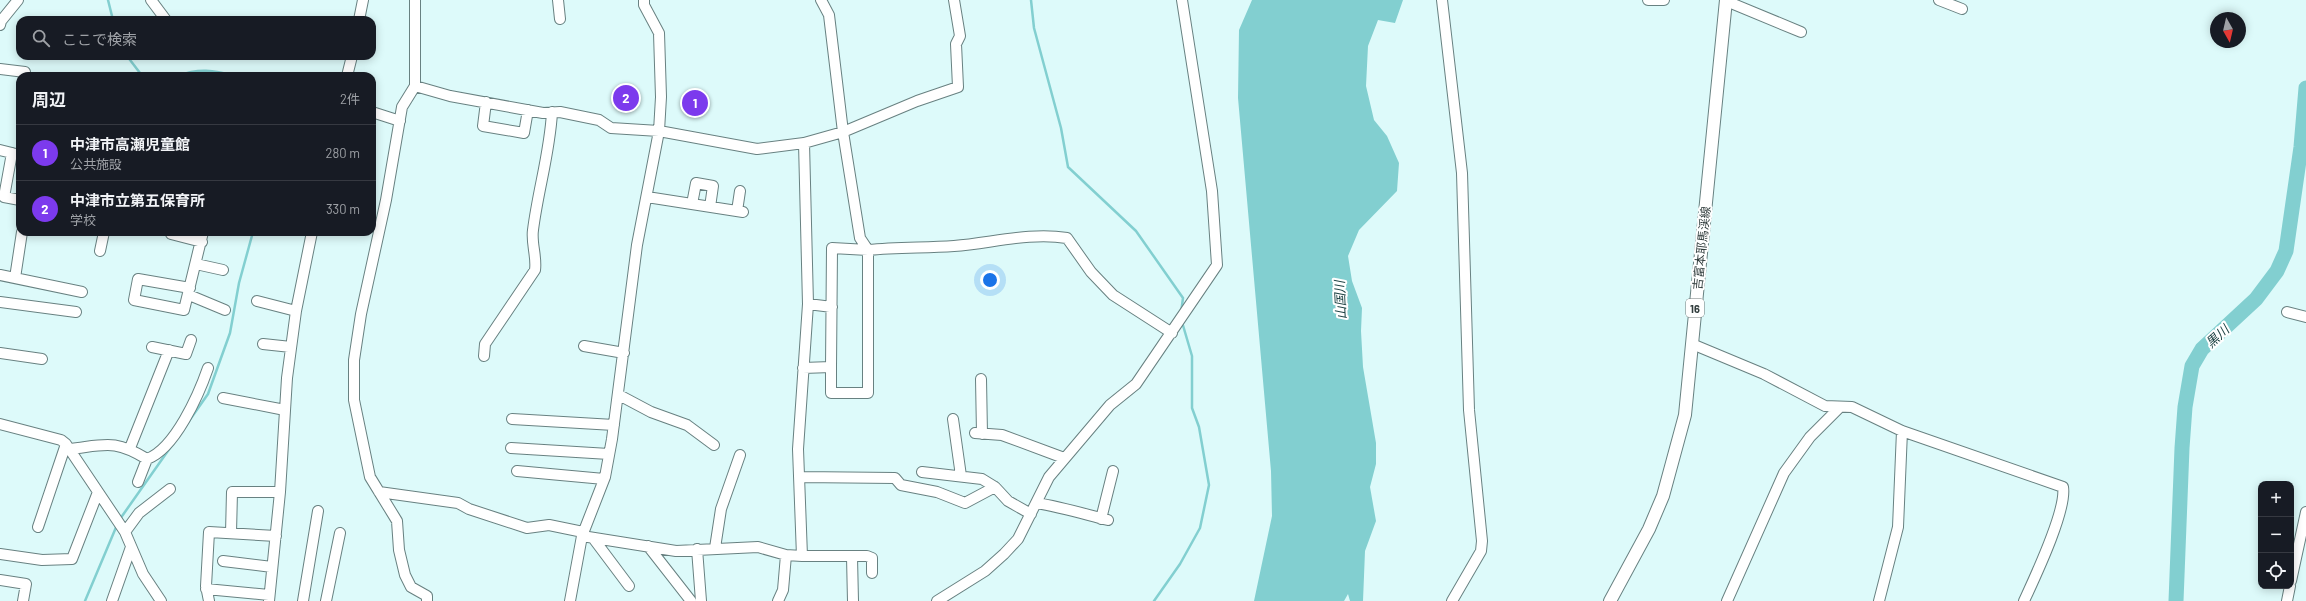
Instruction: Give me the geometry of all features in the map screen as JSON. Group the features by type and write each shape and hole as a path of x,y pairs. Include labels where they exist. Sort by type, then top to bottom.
{"main road":[{"name":"吉富本耶馬渓線","path":"1613,600 1649,529 1668,483 1685,415 1726,1"}],"street":[{"path":"0,25 1,21 18,0"},
{"path":"152,0 163,16"},
{"path":"360,16 363,0"},
{"path":"415,0 415,86 402,107 386,200 354,360 354,400 370,477 397,520 399,550 405,574 411,587 427,596 427,601"},
{"path":"558,0 560,19"},
{"path":"570,601 582,534 604,479 609,454 619,395 637,245 659,131 661,97 659,33 644,5 644,0"},
{"path":"821,0 829,15 843,132 860,238 868,250 868,393 831,393 832,248 868,250 955,246 991,240 1052,236 1067,238 1091,272 1113,295 1172,333"},
{"path":"415,86 450,96 528,110 560,112 599,120 611,128 659,131 757,149 804,143 843,132 917,101 958,87 956,44 960,36 954,0"},
{"path":"937,601 985,571 1018,539 1049,477 1110,405 1136,384 1217,265 1212,191 1182,0"},
{"path":"1442,0 1462,173 1469,410 1482,541 1481,551 1452,601"},
{"path":"1648,0 1664,0"},
{"path":"1939,0 1962,9"},
{"path":"1726,1 1801,32"},
{"path":"347,72 351,60"},
{"path":"0,69 25,72"},
{"path":"486,102 483,126 524,133 528,110"},
{"path":"484,356 485,344 535,270 536,261 533,232 551,135 552,112"},
{"path":"376,113 400,120"},
{"path":"802,556 798,449 808,304 804,143"},
{"path":"0,150 16,154 4,197 16,199"},
{"path":"692,204 696,183 713,186 710,207"},
{"path":"646,197 740,212 740,191"},
{"path":"15,278 21,236"},
{"path":"100,251 103,236"},
{"path":"192,236 203,237 190,292 184,310 134,300 138,279 190,292 225,310"},
{"path":"206,589 269,598 280,492 285,410 291,347 296,311 311,236"},
{"path":"196,264 223,270"},
{"path":"0,275 82,292"},
{"path":"257,301 296,311"},
{"path":"0,302 76,312"},
{"path":"808,304 832,307"},
{"path":"2287,312 2306,317"},
{"path":"152,347 186,354 191,340"},
{"path":"263,344 291,347"},
{"path":"1692,344 1764,374 1825,406 1852,407 1902,431 2063,487 2064,495 2054,526 2024,601"},
{"path":"584,346 624,353"},
{"path":"130,448 169,350"},
{"path":"0,353 42,359"},
{"path":"803,368 831,367"},
{"path":"138,482 147,459 155,456 177,431 200,390 208,368"},
{"path":"981,380 979,434 1002,435 1064,458"},
{"path":"619,395 651,412 687,425 714,445"},
{"path":"224,398 285,410"},
{"path":"1727,601 1784,473 1810,437 1840,407"},
{"path":"512,419 614,425"},
{"path":"953,419 961,476"},
{"path":"0,424 61,440 68,447 125,532 143,574 161,601"},
{"path":"1879,601 1898,527 1902,431"},
{"path":"68,447 112,444 130,448 147,459"},
{"path":"38,527 68,447"},
{"path":"511,448 609,454"},
{"path":"715,548 721,509 740,455"},
{"path":"517,471 604,479"},
{"path":"1036,504 1062,507 1105,519 1113,471"},
{"path":"922,472 982,479 995,487 1008,501 1031,514"},
{"path":"800,477 895,478 901,485 937,492 965,503 995,487"},
{"path":"125,532 139,513 170,489"},
{"path":"0,554 42,560 72,559 98,492"},
{"path":"230,533 232,492 280,492"},
{"path":"379,492 458,503 469,509 527,528 549,525 593,538 676,551 758,547 786,555 872,558 872,573"},
{"path":"303,601 318,511"},
{"path":"2294,567 2306,512"},
{"path":"209,601 206,589 210,532 276,536"},
{"path":"326,601 340,533"},
{"path":"593,538 629,586"},
{"path":"648,546 691,601"},
{"path":"112,601 131,547"},
{"path":"697,549 701,601"},
{"path":"778,601 783,590 786,555"},
{"path":"852,557 853,601"},
{"path":"223,561 272,567"},
{"path":"0,580 26,584 23,601"},
{"path":"2287,601 2289,589"}],"water":[{"name":"山国川","path":"1252,0 1403,0 1395,23 1378,20 1368,46 1366,86 1374,120 1387,136 1399,163 1397,191 1359,230 1348,256 1352,281 1362,308 1361,331 1363,367 1376,443 1376,464 1370,487 1376,521 1365,551 1363,601 1350,601 1348,594 1344,601 1254,601 1272,516 1271,471 1238,98 1239,30"}],"waterway":[{"path":"108,0 112,16"},
{"path":"1031,0 1034,28 1061,128 1068,167 1136,231 1183,298 1181,313"},
{"path":"130,60 139,72"},
{"path":"192,72 220,72"},
{"name":"黒川","path":"2176,601 2182,448 2185,407 2192,366 2202,349 2256,299 2277,271 2286,251 2301,147 2306,88"},
{"path":"120,519 208,394 230,333 239,283 252,236"},
{"path":"1154,601 1180,564 1200,528 1209,485 1199,427 1192,408 1192,356 1182,322"},
{"path":"85,601 117,525"}],"place":[{"name":"中津市立第五保育所","path":"626,98"},
{"name":"中津市高瀬児童館","path":"695,103"}]}
